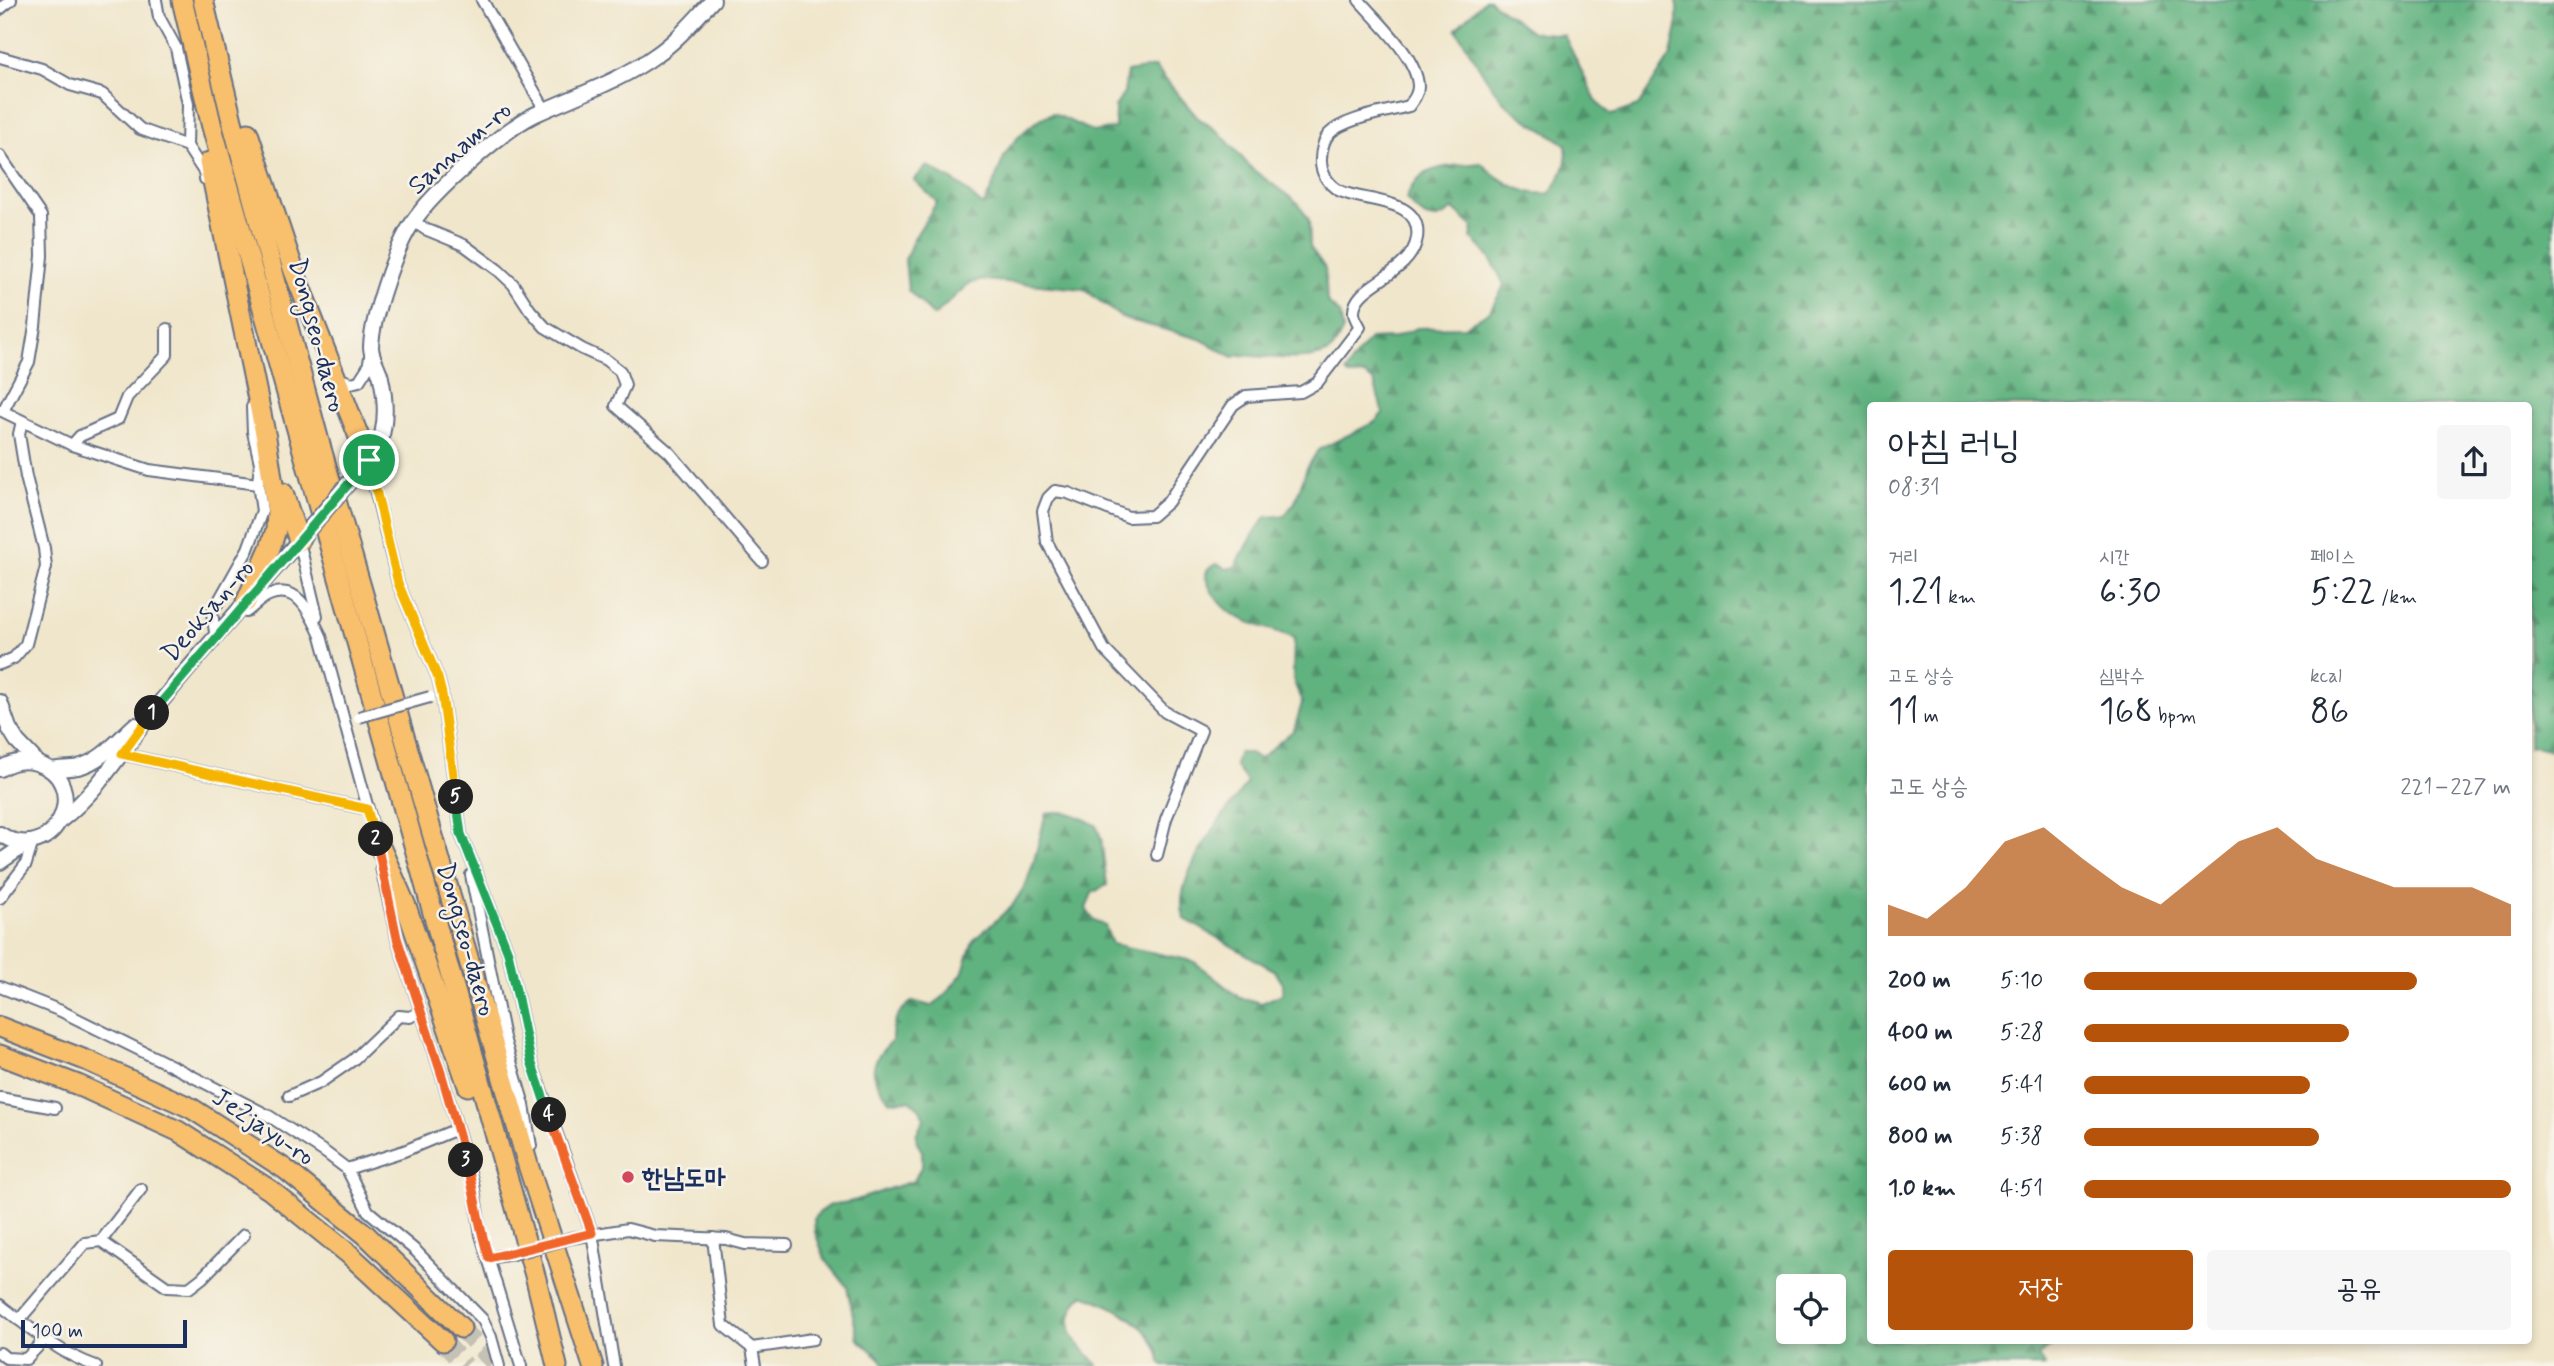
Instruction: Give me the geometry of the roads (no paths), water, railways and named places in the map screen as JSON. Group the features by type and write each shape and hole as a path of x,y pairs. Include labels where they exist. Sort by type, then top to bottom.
{"highway":[{"path":"174,0 266,438 277,511 271,548 246,602"},
{"name":"Dongseo-daero","path":"182,0 212,127 523,1233 557,1366"},
{"name":"Dongseo-daero","path":"203,0 232,121 320,445 542,1211 593,1366"},
{"path":"212,0 225,36 251,144 294,271 369,460"},
{"path":"266,438 304,534"},
{"path":"375,835 394,876 443,1011 499,1187 523,1233"},
{"name":"Je2jayu-ro","path":"0,1027 88,1062 191,1108 285,1169 366,1235 461,1328"},
{"name":"Je2jayu-ro","path":"0,1055 78,1085 178,1131 270,1190 349,1254 443,1341"}],"street":[{"path":"0,9 11,0"},
{"path":"156,0 159,17 176,48 188,104 187,146 204,172 252,406 253,432 260,463 258,484 262,511 248,549 212,613 216,638"},
{"path":"482,0 545,110"},
{"name":"Sannam-ro","path":"371,349 398,248 413,221 438,192 511,129 545,110 605,86 657,54 713,0"},
{"path":"1157,855 1166,819 1201,731 1165,712 1104,649 1047,542 1043,511 1048,498 1055,491 1068,493 1128,517 1152,516 1168,502 1233,405 1247,396 1301,392 1317,383 1360,327 1353,313 1363,294 1374,283 1397,271 1408,259 1416,244 1418,231 1407,212 1382,201 1338,190 1321,170 1321,157 1327,135 1341,125 1409,106 1416,97 1418,85 1410,60 1359,0"},
{"path":"0,57 42,69 70,85 102,94 140,129 187,146"},
{"path":"0,156 41,216 42,256 29,362 2,410 72,444 149,470 258,484"},
{"path":"413,221 425,229 464,245 513,284 545,327 606,360 620,371 625,385 616,406 670,453 762,561"},
{"path":"72,444 79,436 118,419 127,397 167,355 167,329"},
{"path":"371,349 381,377 384,412 383,432 376,453 369,460 398,583 438,678 442,694 461,834 478,903 504,1038 524,1105 542,1211"},
{"path":"335,377 351,383 359,381 368,367 371,349"},
{"path":"0,664 14,658 26,644 46,567 19,434 23,421"},
{"name":"Deoksan-ro","path":"153,711 369,460"},
{"path":"304,534 321,636 375,835 397,938 473,1183 481,1235 521,1366"},
{"path":"228,624 270,595 283,593 303,601 321,636"},
{"path":"343,719 442,694"},
{"path":"0,702 9,728 17,741 61,783 65,797 61,820"},
{"path":"0,862 47,835 75,809 122,754 153,711"},
{"path":"0,769 19,761 45,767 78,767 108,750 153,711"},
{"path":"122,754 367,809"},
{"path":"0,834 15,841 31,842"},
{"path":"461,834 508,952 531,1061 592,1233 614,1366"},
{"path":"0,898 26,864 31,842"},
{"path":"0,988 61,1011 269,1116 347,1169 368,1211 416,1251 483,1320 499,1366"},
{"path":"289,1096 321,1082 353,1060 399,1016 410,1017 421,1012"},
{"path":"0,1098 55,1108"},
{"path":"347,1169 404,1151 457,1129"},
{"path":"101,1241 142,1189"},
{"path":"489,1258 592,1233 628,1229 655,1236 787,1245"},
{"path":"19,1320 85,1243 101,1241 167,1287 188,1288 202,1278 244,1235"},
{"path":"713,1238 723,1325 752,1348 755,1366"},
{"path":"0,1305 73,1358 96,1366"},
{"path":"0,1353 13,1362 26,1359 45,1339"},
{"path":"752,1348 813,1339"}],"tunnel":[{"path":"461,1328 498,1366"},
{"path":"443,1341 465,1366"}],"place":[{"name":"한남도마","path":"628,1177"}]}
